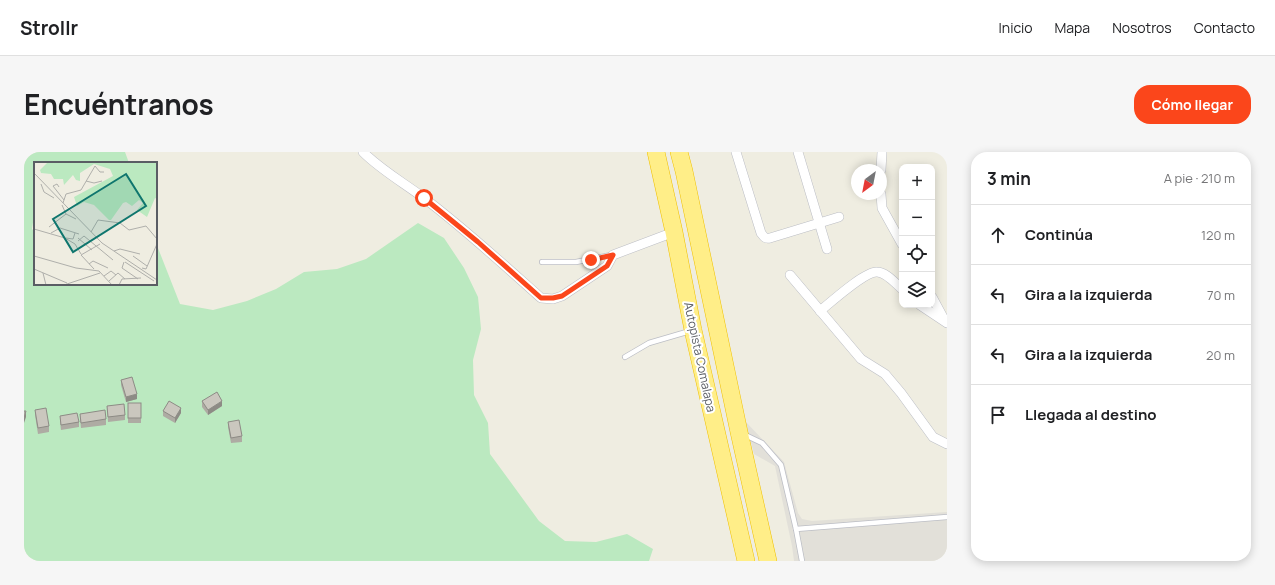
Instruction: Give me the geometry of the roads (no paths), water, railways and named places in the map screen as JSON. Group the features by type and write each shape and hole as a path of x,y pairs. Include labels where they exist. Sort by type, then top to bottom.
{"highway":[{"name":"Autopista Comalapa","path":"656,152 674,232 693,330 746,561"},
{"name":"Autopista Comalapa","path":"679,152 768,561"}],"street":[{"path":"363,152 374,163 424,198 478,242 541,298 562,296 607,266 613,255 674,232"},
{"path":"736,152 760,233 766,238 839,217"},
{"path":"798,152 827,249"},
{"path":"881,164 882,152"},
{"path":"881,200 882,208 899,239"},
{"path":"820,310 866,275 876,272 885,275 899,287"},
{"path":"790,275 861,359 885,374 901,393 933,437 947,444"},
{"path":"935,302 947,324"},
{"path":"924,308 947,324"}],"lane":[{"path":"542,262 576,262 613,255"},
{"path":"625,357 649,343 693,330"},
{"path":"740,432 762,443 781,465 802,561"},
{"path":"796,529 947,517"}]}
